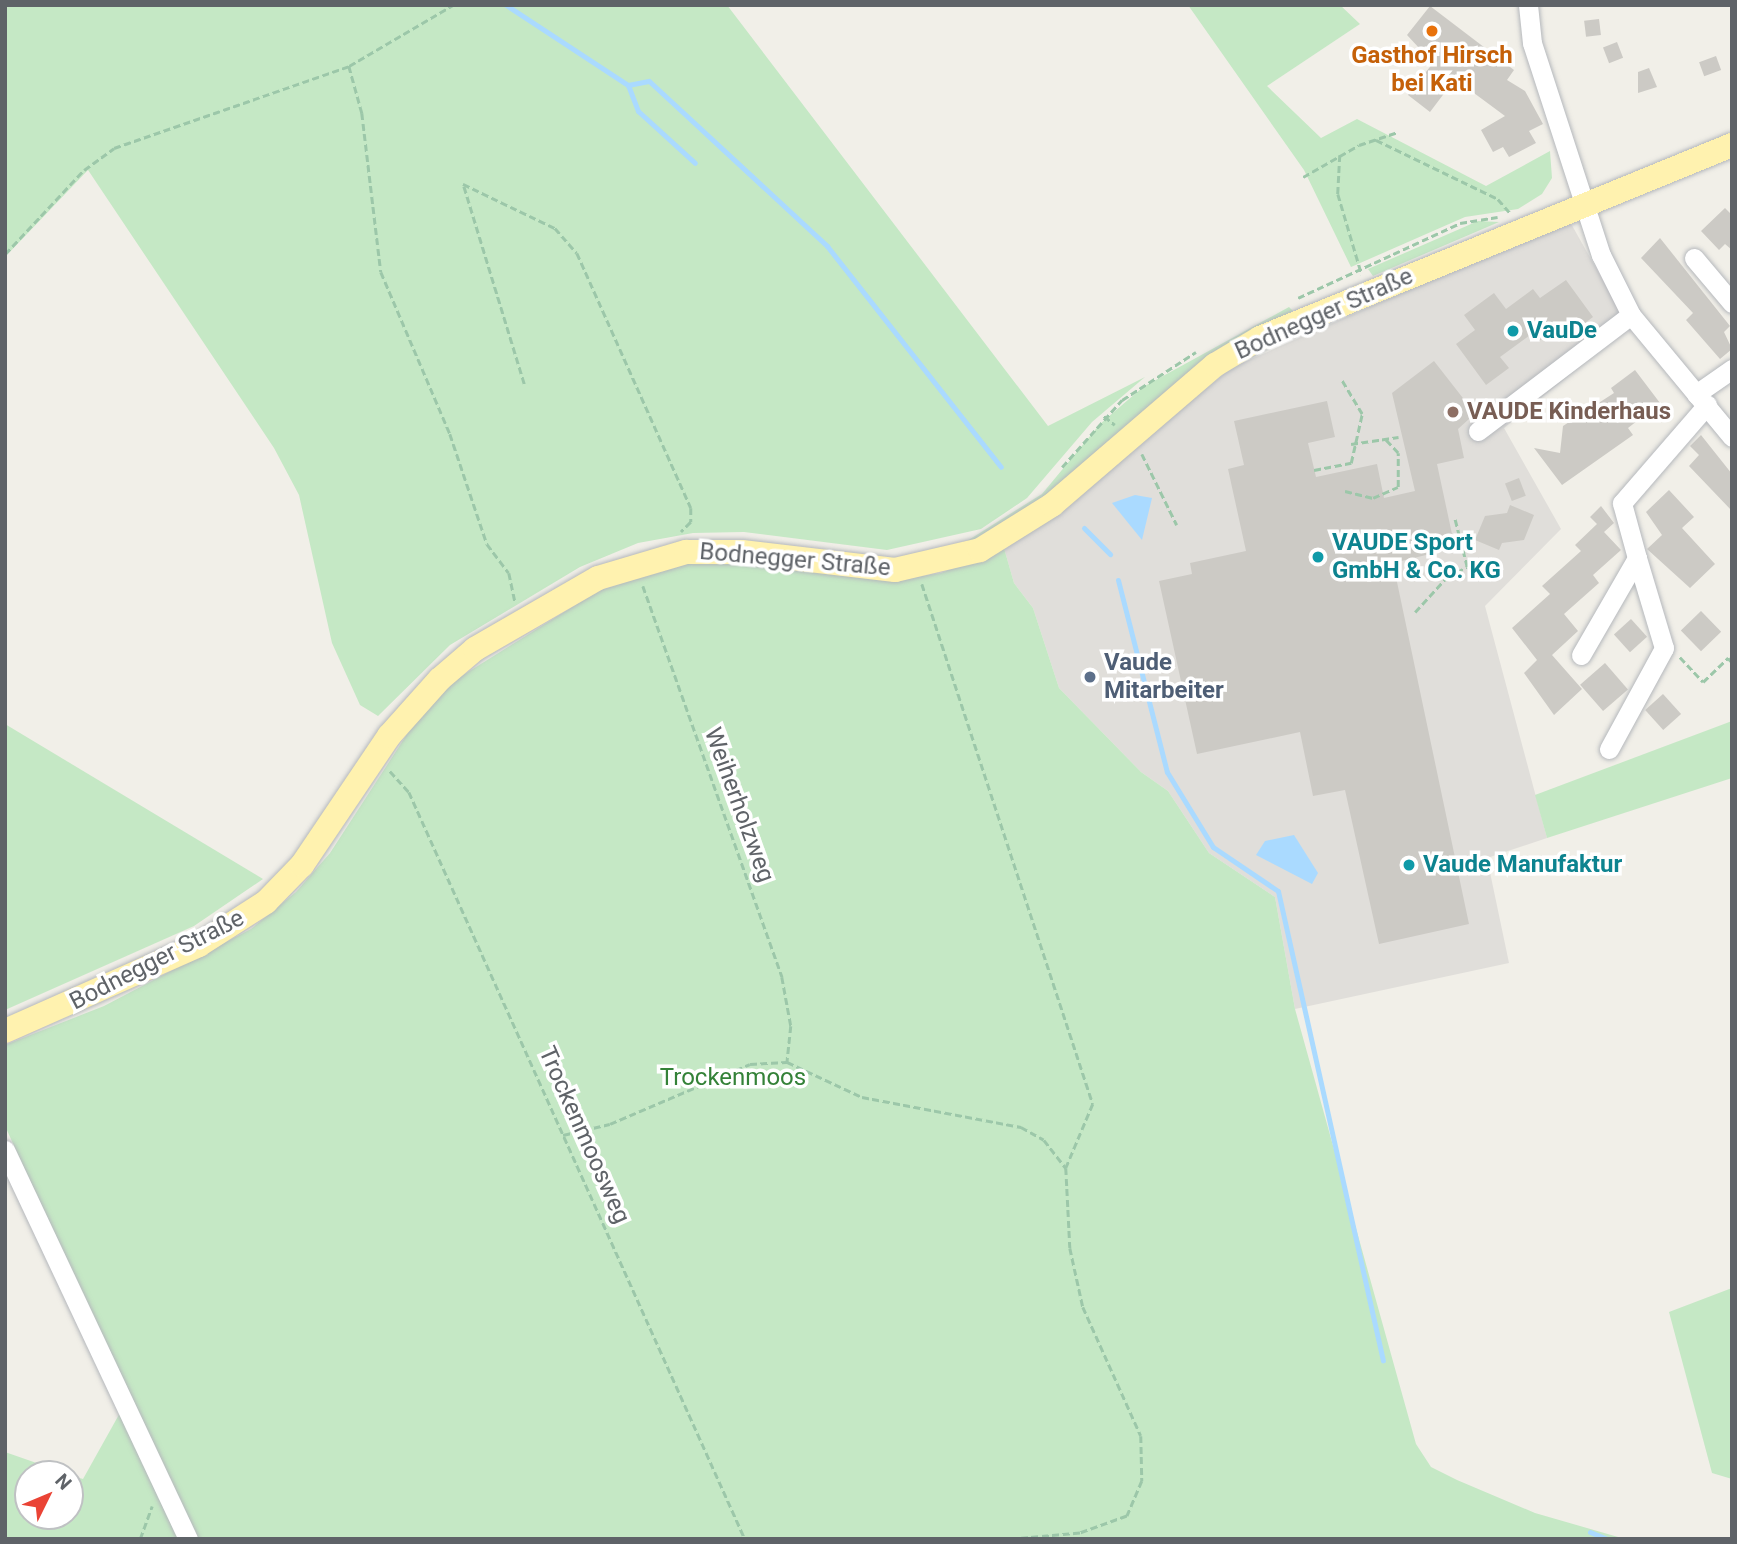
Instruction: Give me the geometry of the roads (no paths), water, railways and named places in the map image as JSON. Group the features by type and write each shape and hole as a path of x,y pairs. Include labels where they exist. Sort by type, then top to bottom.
{"main road":[{"name":"Bodnegger Straße","path":"5,1031 199,945 267,902 322,839 375,756 423,696 475,649 635,564 715,550 870,570 917,568 980,550 1023,526 1215,365 1260,338 1513,223 1587,201 1732,145"}],"street":[{"path":"1528,5 1543,79 1587,201 1601,255 1630,315 1732,437"},
{"path":"1693,258 1732,303"},
{"path":"1478,431 1630,315"},
{"path":"1609,749 1661,663 1663,639 1622,503 1702,400 1732,369"},
{"path":"1581,655 1637,558"},
{"path":"5,1150 188,1539"}],"water":[{"path":"1135,495 1152,498 1142,540 1112,503"},
{"path":"1294,835 1318,873 1312,884 1256,855 1265,841"}],"waterway":[{"path":"506,5 628,85 649,81 827,246 1001,467"},
{"path":"628,85 638,111 695,163"},
{"path":"1084,528 1110,554"},
{"path":"1118,580 1167,772 1213,847 1278,891 1383,1360"},
{"path":"1590,1532 1607,1539"}],"place":[{"name":"Gasthof Hirsch bei Kati","path":"1432,31"},
{"name":"VauDe","path":"1513,331"},
{"name":"VAUDE Kinderhaus","path":"1453,412"},
{"name":"VAUDE Sport GmbH & Co. KG","path":"1318,557"},
{"name":"Vaude Mitarbeiter","path":"1090,677"},
{"name":"Vaude Manufaktur","path":"1409,865"}],"park label":[{"name":"Trockenmoos","path":"733,1078"}]}
